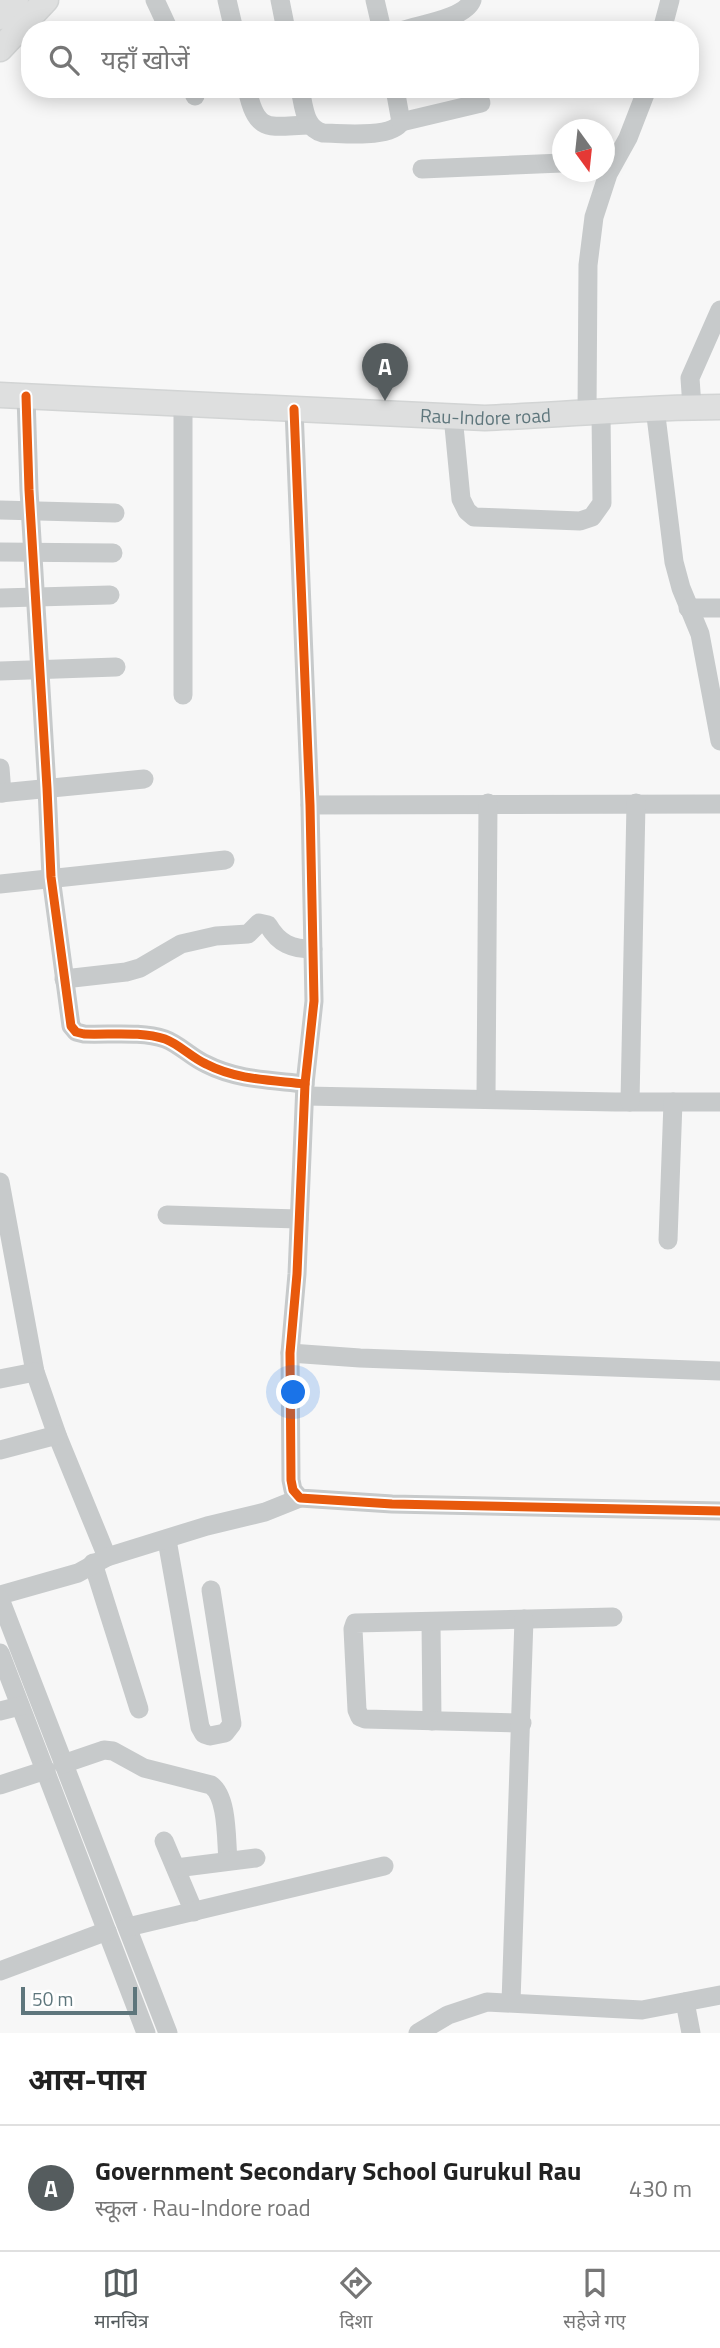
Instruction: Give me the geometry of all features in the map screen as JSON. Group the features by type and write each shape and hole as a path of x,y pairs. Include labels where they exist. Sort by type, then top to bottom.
{"main road":[{"path":"0,17 16,0"},
{"path":"26,21 46,0"},
{"path":"0,48 21,26"},
{"name":"Rau-Indore road","path":"0,395 485,418 720,407"}],"street":[{"path":"155,0 165,21"},
{"path":"227,0 232,21"},
{"path":"280,0 284,21"},
{"path":"375,0 380,21"},
{"path":"436,21 460,14 469,8 472,0"},
{"path":"658,0 662,21"},
{"path":"664,21 670,0"},
{"path":"249,98 258,121 266,126 310,125"},
{"path":"302,98 310,125 315,131 323,133 387,133 397,129 401,122 397,98"},
{"path":"615,155 628,138 644,98"},
{"path":"401,122 481,103"},
{"path":"422,169 552,163"},
{"path":"453,415 461,499 467,511 474,517 580,521 592,517 602,503 587,329 590,239 604,182"},
{"path":"692,407 690,378 720,310"},
{"path":"26,396 51,877 68,1013 71,1026 76,1032 148,1036 166,1040 221,1071 305,1090 486,1098 720,1102"},
{"path":"183,403 183,695"},
{"path":"655,408 674,562 703,645 720,741"},
{"path":"294,410 310,805 314,1001 305,1090 290,1353 291,1480 293,1490 300,1498"},
{"path":"0,510 115,513"},
{"path":"0,552 113,554"},
{"path":"0,598 110,595"},
{"path":"688,608 720,608"},
{"path":"0,671 116,667"},
{"path":"0,768 1,793 144,779"},
{"path":"486,1098 488,803"},
{"path":"630,1102 636,803"},
{"path":"310,805 720,804"},
{"path":"0,884 225,860"},
{"path":"64,979 140,968 181,944 206,938 248,934 259,923 268,925 286,946 313,949"},
{"path":"668,1240 673,1102"},
{"path":"0,1182 5,1234 35,1372 100,1560 139,1709"},
{"path":"167,1215 299,1219"},
{"path":"290,1353 720,1371"},
{"path":"0,1379 35,1372"},
{"path":"0,1451 57,1435"},
{"path":"146,2033 107,1931 0,1597 78,1573 100,1560 207,1526 265,1512 300,1498 392,1504 720,1511"},
{"path":"167,1539 200,1727 204,1734 210,1736 225,1733 232,1724 211,1590"},
{"path":"522,1723 360,1717 357,1710 352,1629 355,1623 613,1617"},
{"path":"511,2002 524,1619"},
{"path":"431,1622 432,1721"},
{"path":"0,1653 20,1706 54,1767 128,1927 168,2033"},
{"path":"0,1712 20,1706"},
{"path":"0,1785 104,1749 113,1751 144,1768 211,1785 218,1790 222,1802 228,1860"},
{"path":"164,1841 194,1912"},
{"path":"176,1868 256,1858"},
{"path":"128,1927 384,1866"},
{"path":"0,1971 107,1931"},
{"path":"426,2031 448,2015 486,2002 642,2010 720,1995"},
{"path":"685,2002 691,2033"}],"cycle path":[{"path":"26,396 51,877 71,1026 76,1032 84,1034 136,1034 165,1039 206,1064 230,1073 305,1084"},
{"path":"294,409 310,805 314,1001 305,1084 297,1274 290,1353 293,1490 300,1498 392,1504 720,1511"}],"place":[{"name":"Government Secondary School Gurukul Rau","path":"385,401"}]}
